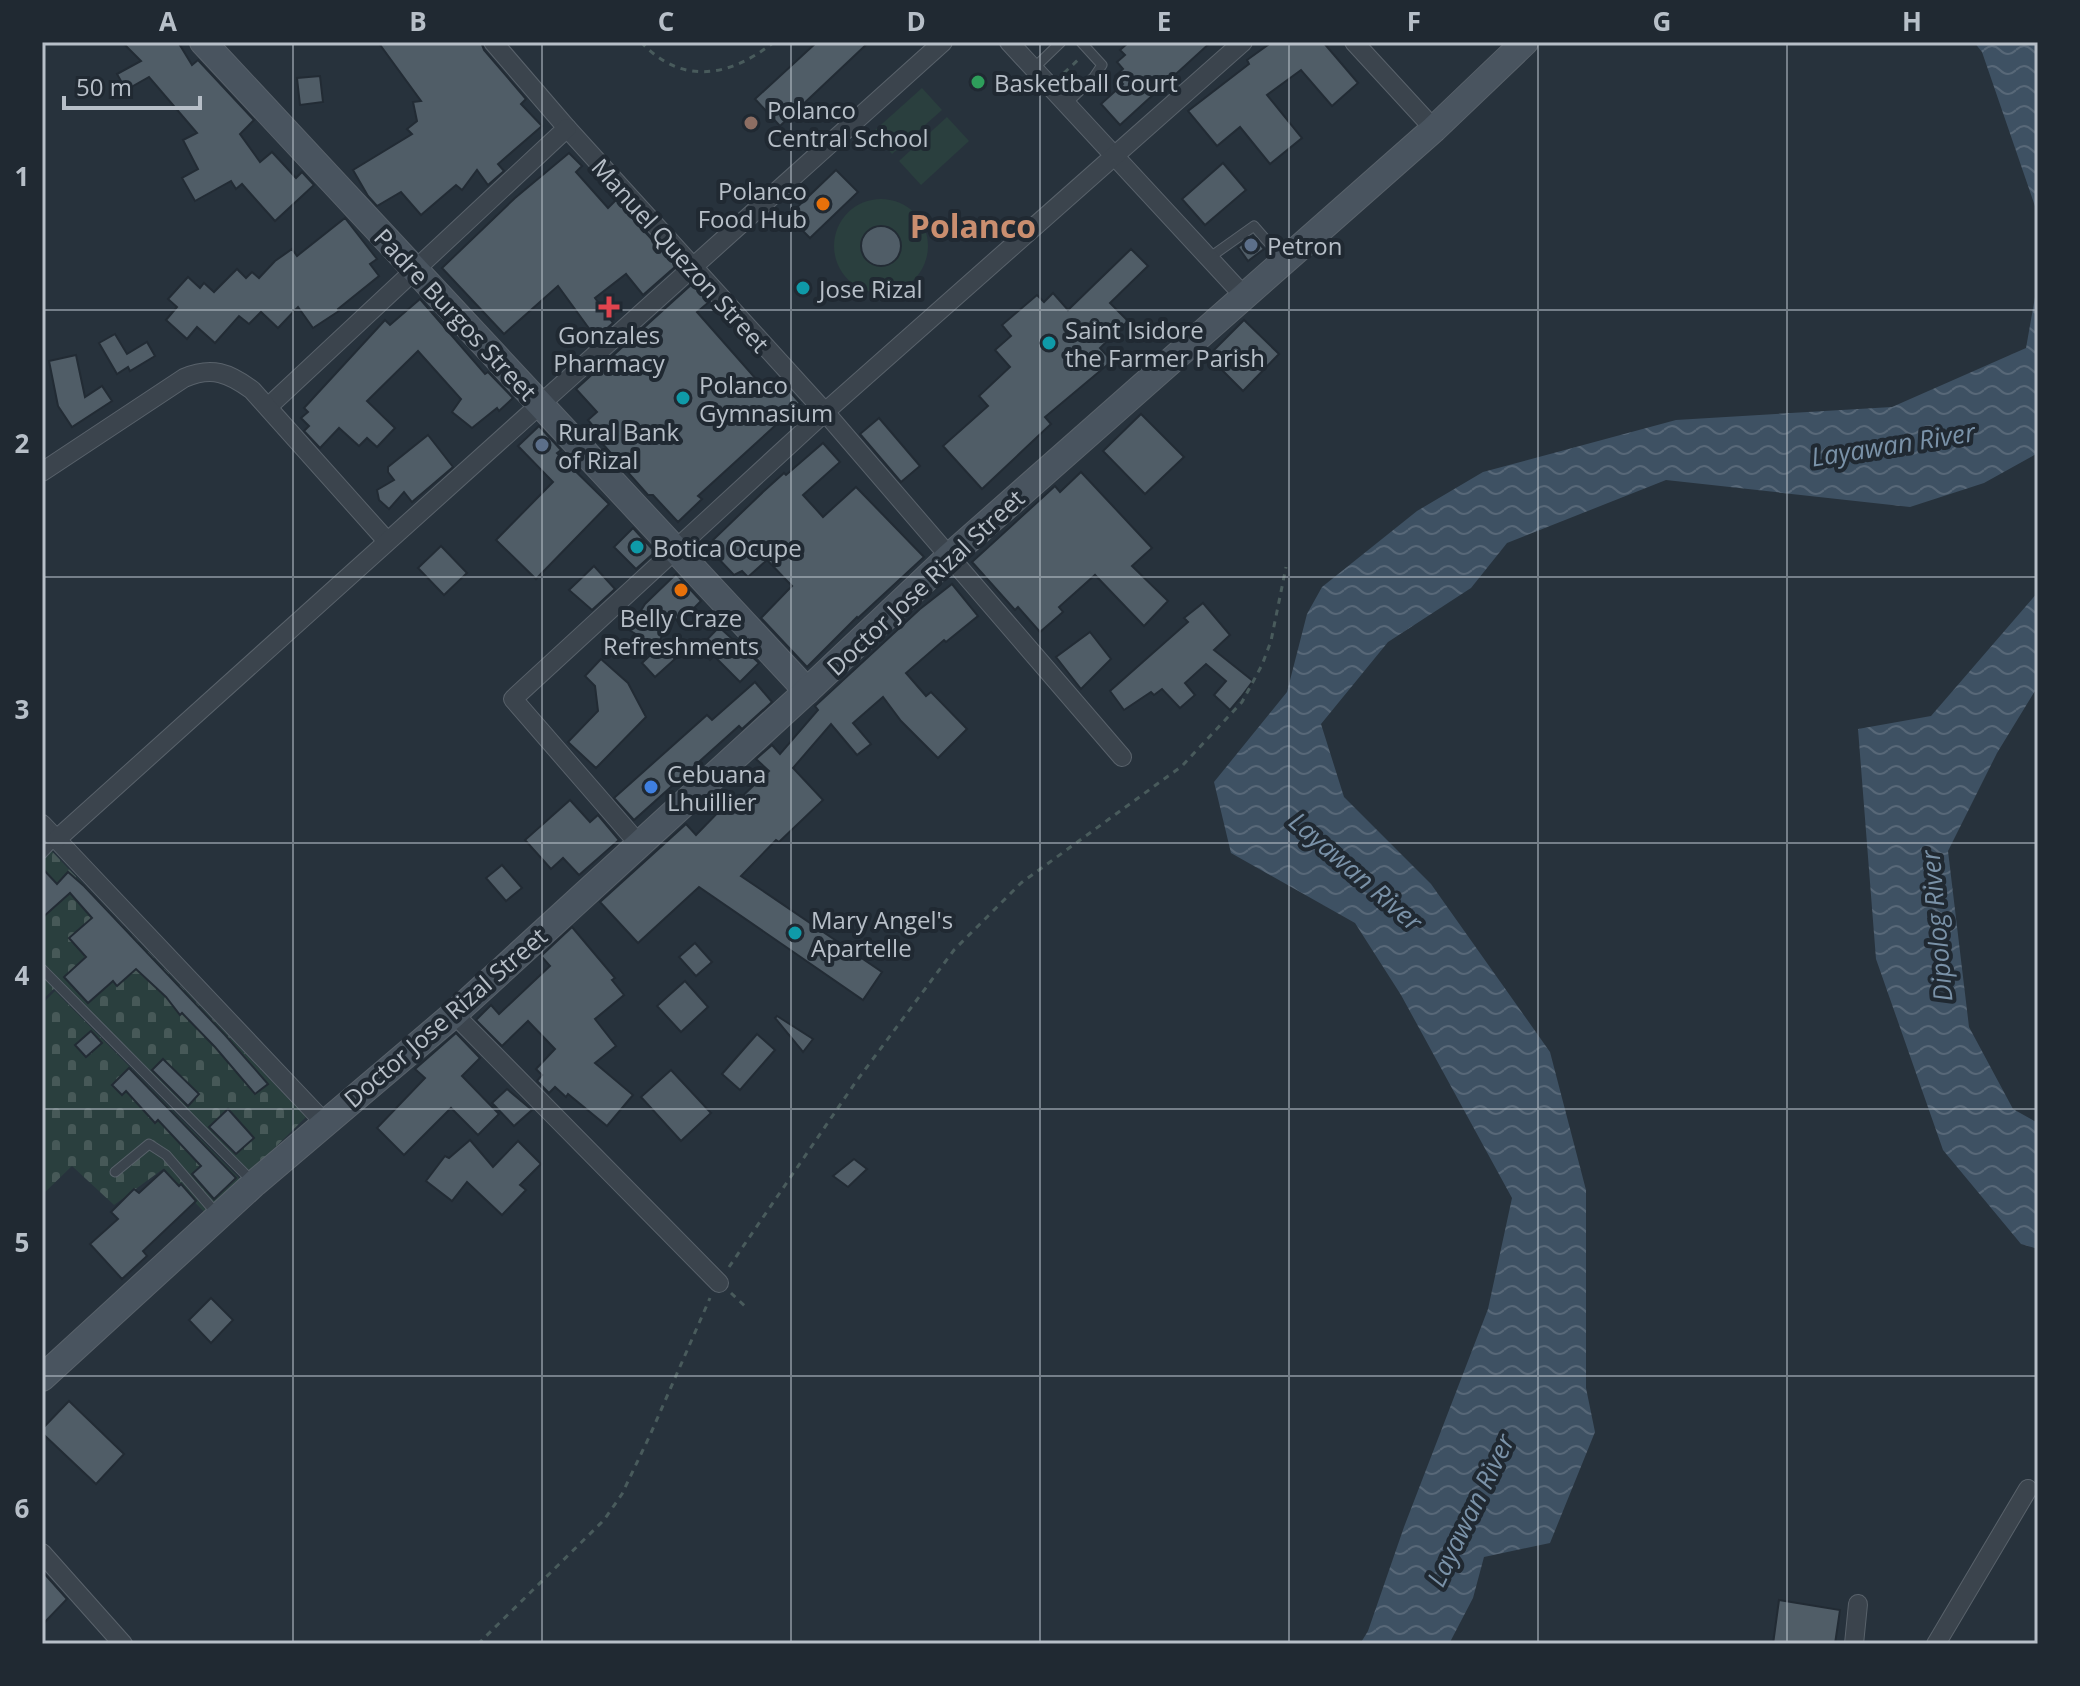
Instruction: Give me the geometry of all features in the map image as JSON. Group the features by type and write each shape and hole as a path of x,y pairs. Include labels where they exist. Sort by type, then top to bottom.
{"main road":[{"name":"Padre Burgos Street","path":"203,42 807,691"},
{"name":"Doctor Jose Rizal Street","path":"42,1378 324,1122 454,1014 950,556 1434,129 1525,42"}],"street":[{"name":"Manuel Quezon Street","path":"493,42 825,412 1122,757"},
{"path":"57,839 943,42"},
{"path":"1009,42 1244,296"},
{"path":"638,843 513,699 825,412 1243,42"},
{"path":"1354,42 1434,129"},
{"path":"268,407 567,128"},
{"path":"42,472 184,378 200,371 215,371 233,377 252,390 387,541"},
{"path":"42,824 324,1122"},
{"path":"454,1014 719,1283"},
{"path":"1936,1644 2028,1489"},
{"path":"42,1553 123,1644"},
{"path":"1854,1644 1858,1604"}],"lane":[{"path":"1033,69 1061,42"},
{"path":"1066,104 1102,65 1085,46"},
{"path":"1209,258 1254,226 1284,261"},
{"path":"42,854 57,839"},
{"path":"42,969 255,1183"},
{"path":"115,1172 149,1144 166,1155 219,1216"}],"path":[{"path":"641,42 656,58 695,72 718,71 739,65 774,42"},
{"path":"1050,87 1085,46"},
{"path":"478,1644 604,1520 622,1494 706,1305 719,1283 802,1157 923,988 954,950 1021,883 1182,766 1242,702 1271,641 1286,567"}],"green space":[{"path":"922,88 942,110 892,154 873,132"},
{"path":"947,117 969,141 921,185 899,161"},
{"path":"881,199 899,202 914,213 925,228 928,246 925,264 914,279 899,290 881,293 863,290 848,279 837,264 834,246 837,228 848,213 863,202"},
{"path":"42,841 306,1117 243,1179 56,987 42,1000"},
{"path":"55,991 241,1180 205,1213 163,1169 114,1205 72,1166 42,1195 42,1004"}],"water":[{"path":"1974,42 2038,42 2038,215 1982,52"},
{"name":"Layawan River","path":"2038,280 2038,453 1984,483 1910,507 1666,480 1507,543 1471,588 1388,642 1321,724 1344,797 1431,884 1550,1052 1586,1190 1586,1388 1595,1432 1550,1543 1484,1557 1473,1598 1449,1644 1360,1644 1368,1631 1404,1527 1488,1309 1512,1198 1401,995 1355,923 1231,853 1214,782 1287,692 1307,614 1322,587 1417,511 1483,472 1676,420 1892,407 2026,348"},
{"name":"Dipolog River","path":"2038,592 2038,686 1997,753 1948,851 1969,1027 2013,1109 2038,1123 2038,1249 2021,1244 1943,1150 1876,959 1858,729 1931,716"}],"building":[{"path":"122,42 178,42 192,65 198,60 254,120 240,134 260,162 272,152 296,178 302,172 314,185 275,221 242,184 236,189 231,181 195,201 182,178 198,169 183,140 197,133 149,77 126,90 117,74 141,61"},
{"path":"378,42 481,42 484,50 526,99 521,104 542,126 498,164 504,171 488,185 477,170 462,190 456,185 421,215 401,192 377,206 353,170 412,134 407,129 417,121 413,102 421,101"},
{"path":"817,42 869,42 780,126 755,99"},
{"path":"1129,42 1211,42 1120,125 1101,104 1123,84 1115,76 1123,69 1117,62 1125,55 1120,50"},
{"path":"1272,42 1323,42 1358,83 1332,106 1301,70 1267,95 1302,138 1270,164 1240,127 1217,146 1188,111 1249,64 1247,60"},
{"path":"320,76 323,102 300,105 297,78"},
{"path":"569,153 582,166 576,172 608,208 616,200 676,266 643,295 626,274 595,298 613,323 596,338 558,286 504,334 442,268 515,198"},
{"path":"1223,163 1246,190 1205,225 1182,199"},
{"name":"Polanco Food Hub","path":"836,170 858,192 810,238 788,216"},
{"path":"345,218 377,259 370,264 379,276 339,311 313,328 298,307 278,328 261,312 249,324 239,316 215,343 197,327 187,339 166,320 177,307 168,299 188,277 200,288 204,283 214,292 237,269 246,278 252,272 259,278 292,249 297,256"},
{"path":"881,226 895,232 901,246 895,260 881,266 867,260 861,246 867,232"},
{"name":"Petron","path":"1253,236 1264,249 1248,261 1238,247"},
{"path":"1131,249 1148,266 1110,303 1128,321 1100,348 1112,361 1045,417 1051,424 982,489 943,446 988,406 979,396 1010,367 995,350 1011,336 1002,325 1037,295 1044,302 1053,293 1068,310"},
{"path":"692,284 709,302 697,312 764,388 777,377 800,403 698,496 702,499 678,522 653,495 648,495 601,442 604,439 588,420 597,412 576,389"},
{"path":"420,299 485,374 488,372 513,398 472,428 452,412 461,399 418,351 367,401 395,428 377,447 367,438 359,446 339,428 320,448 304,431 309,426 301,418 308,412 304,408 385,320 390,325"},
{"path":"1244,320 1279,354 1243,391 1208,356"},
{"path":"115,334 127,354 147,342 155,356 130,371 128,367 117,374 99,343"},
{"path":"76,355 85,397 102,386 112,401 72,427 58,406 49,361"},
{"path":"1141,414 1184,457 1145,494 1103,451"},
{"path":"879,418 920,466 901,482 860,434"},
{"path":"539,426 561,450 557,453 609,504 536,579 496,540 553,482 518,446"},
{"path":"428,435 453,467 412,502 404,492 389,509 379,500 377,490 394,480 388,467"},
{"path":"823,443 840,462 803,495 823,517 856,487 924,557 807,667 761,618 792,586 767,560 748,577 742,571 734,575 714,554 720,548 713,540 784,473 786,475"},
{"path":"1081,472 1152,548 1132,566 1168,601 1144,626 1095,575 1059,607 1063,612 1040,632 1018,607 1015,610 972,562 1055,486 1060,492"},
{"name":"Botica Ocupe","path":"633,528 655,552 636,569 614,547"},
{"path":"441,546 467,573 444,595 418,568"},
{"path":"594,566 615,589 592,610 569,590"},
{"path":"676,574 701,601 679,623 674,617 656,646 629,630 645,604"},
{"path":"952,584 978,616 906,673 926,696 931,692 967,729 938,758 901,721 883,697 853,723 871,744 857,755 831,724 793,768 823,800 779,842 776,840 741,876 882,972 863,1000 699,887 638,943 600,902 686,824 696,835 730,800 734,804 769,771 756,759 772,745 780,754 818,710 815,706 920,609"},
{"path":"1203,603 1230,635 1214,650 1253,681 1230,710 1214,695 1226,681 1206,664 1185,683 1195,695 1180,708 1162,689 1154,695 1151,692 1124,710 1110,691 1188,622 1184,618"},
{"path":"719,627 759,663 740,682 714,656 710,660 699,648"},
{"path":"1090,632 1111,659 1081,689 1056,657"},
{"path":"661,645 675,659 655,677 642,663"},
{"path":"601,659 628,683 646,717 596,768 568,742 598,711 595,686 585,676"},
{"path":"755,682 772,702 742,729 739,726 634,820 614,798 707,715 712,720"},
{"path":"570,800 590,822 598,815 619,840 579,875 563,858 551,869 525,840"},
{"path":"502,865 522,888 506,901 486,878"},
{"path":"42,868 57,884 68,872 84,886 268,1084 255,1094 215,1047 136,969 117,986 113,981 88,1003 64,977 86,957 69,938 92,918 70,893 42,918"},
{"path":"572,927 615,978 612,980 624,995 595,1019 616,1046 595,1063 633,1095 607,1126 568,1094 566,1097 555,1087 549,1093 537,1081 542,1075 536,1069 555,1049 528,1021 502,1046 476,1020 491,1005 499,1014 550,966 541,956"},
{"path":"695,943 712,962 696,976 679,957"},
{"path":"685,981 708,1007 681,1032 657,1006"},
{"path":"777,1016 813,1039 803,1052 775,1018"},
{"path":"91,1031 102,1043 86,1057 75,1045"},
{"path":"456,1033 480,1058 462,1076 499,1114 478,1135 451,1108 404,1155 377,1128 425,1078 415,1069"},
{"path":"757,1034 775,1050 740,1090 722,1074"},
{"path":"163,1059 199,1094 188,1106 152,1070"},
{"path":"129,1068 236,1178 214,1199 192,1174 201,1166 158,1120 155,1123 126,1091 122,1095 112,1085"},
{"path":"671,1070 711,1113 681,1141 641,1097"},
{"path":"507,1089 532,1110 514,1126 492,1103"},
{"path":"228,1109 254,1138 236,1154 209,1127"},
{"path":"470,1140 493,1167 518,1141 541,1164 520,1185 526,1190 502,1215 467,1182 452,1201 426,1181 445,1156 449,1158"},
{"path":"854,1159 867,1169 848,1187 833,1176"},
{"path":"164,1170 196,1201 143,1251 147,1256 122,1279 90,1244 118,1219 111,1212 134,1189 139,1193"},
{"path":"211,1298 233,1320 211,1343 189,1320"},
{"path":"69,1401 124,1454 96,1484 42,1433 42,1429"},
{"path":"42,1571 67,1599 42,1625"},
{"path":"1779,1600 1840,1610 1835,1644 1773,1644"}],"place":[{"name":"Basketball Court","path":"978,82"},
{"name":"Polanco Central School","path":"751,123"},
{"name":"Polanco Food Hub","path":"823,204"},
{"name":"Petron","path":"1251,245"},
{"name":"Jose Rizal","path":"803,288"},
{"name":"Gonzales Pharmacy","path":"609,307"},
{"name":"Saint Isidore the Farmer Parish","path":"1049,343"},
{"name":"Polanco Gymnasium","path":"683,398"},
{"name":"Rural Bank of Rizal","path":"542,445"},
{"name":"Botica Ocupe","path":"637,547"},
{"name":"Belly Craze Refreshments","path":"681,590"},
{"name":"Cebuana Lhuillier","path":"651,787"},
{"name":"Mary Angel's Apartelle","path":"795,933"}],"district":[{"name":"Polanco","path":"973,225"}]}
